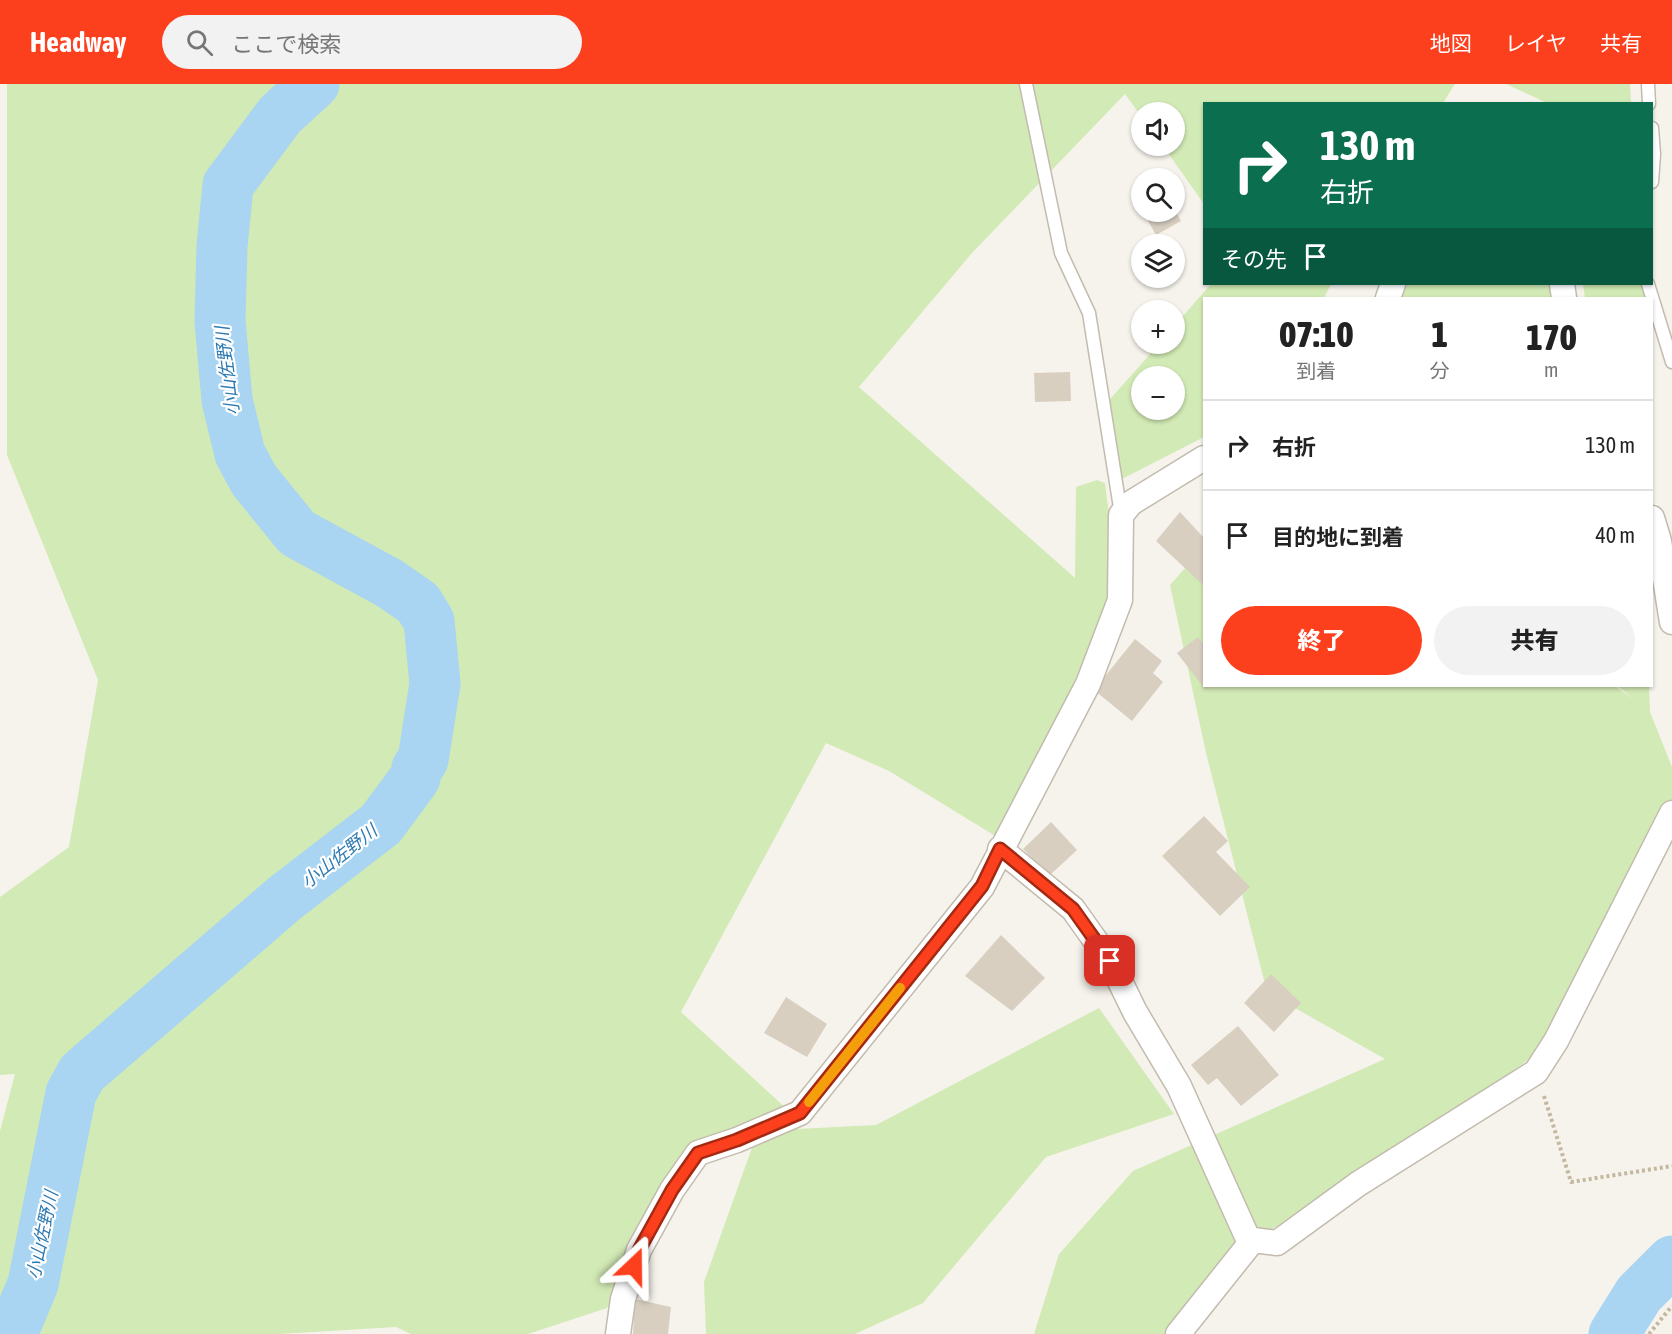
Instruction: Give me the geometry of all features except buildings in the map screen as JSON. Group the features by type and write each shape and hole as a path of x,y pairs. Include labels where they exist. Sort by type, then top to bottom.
{"street":[{"path":"618,1334 623,1299 639,1250 672,1190 698,1153 737,1140 800,1113 982,886 1088,684 1120,600 1121,515 1131,503 1203,459"},
{"path":"1653,521 1659,541 1672,621"},
{"path":"1000,849 1073,909 1110,961 1135,1012 1179,1086 1249,1241 1277,1243 1358,1184 1536,1072 1556,1041 1672,813"},
{"path":"1178,1334 1253,1240"}],"lane":[{"path":"1026,84 1061,253 1089,313 1121,515"},
{"path":"1648,84 1650,102"},
{"path":"1653,141 1653,168"},
{"path":"1653,300 1672,363"}],"path":[{"path":"1536,1072 1571,1182 1672,1166"},
{"path":"1649,1334 1672,1306"}],"green space":[{"path":"7,84 1455,84 1444,102 1203,102 1203,203 1185,177 1185,168 1179,168 1170,156 1185,156 1185,102 1131,102 1125,94 972,253 859,387 1075,578 1076,487 1097,480 1105,483 1117,579 1099,627 1002,840 889,771 826,743 681,1012 789,1111 686,1170 607,1308 528,1334 411,1334 396,1327 279,1334 0,1334 0,1131 15,1074 0,1075 0,897 69,847 98,680 7,455"},
{"path":"1506,84 1630,84 1631,102 1545,102"},
{"path":"1210,285 1330,285 1324,297 1203,297 1203,438 1122,479 1103,407 1131,376 1131,420 1185,420 1185,366 1139,366 1150,354 1185,354 1185,314"},
{"path":"1406,285 1556,285 1558,297 1402,297"},
{"path":"1583,285 1646,285 1648,297 1585,297"},
{"path":"1203,548 1203,687 1616,687 1633,699 1619,687 1649,687 1650,712 1672,767 1672,834 1547,1046 1358,1184 1249,1241 1172,1334 1034,1334 1059,1254 1133,1171 1385,1059 1267,992 1206,753 1170,585"},
{"path":"1099,1008 1174,1114 1046,1157 923,1303 855,1334 706,1334 704,1282 758,1131 876,1125"}],"waterway":[{"name":"小山佐野川","path":"12,1334 33,1284 71,1093 82,1073 285,898 381,824 415,778 417,768 423,760 435,684 429,621 418,603 389,583 297,533 254,480 240,454 227,400 220,321 222,246 228,185 280,115 314,84"},
{"path":"1614,1334 1639,1294 1672,1261"}],"slow traffic":[{"path":"809,1102 900,988"}],"route":[{"path":"634,1266 639,1250 672,1190 698,1153 737,1140 800,1113 982,886 1000,849 1073,909 1110,961"}]}
